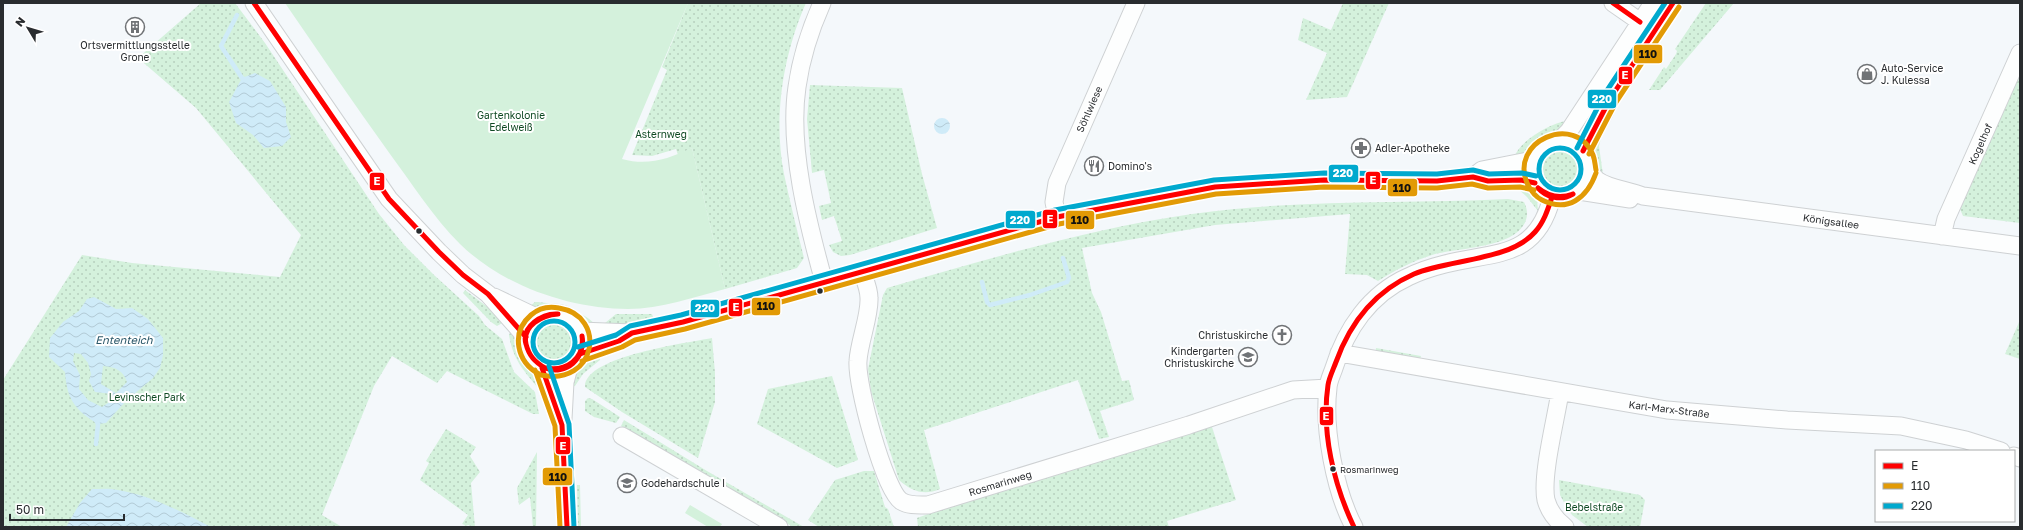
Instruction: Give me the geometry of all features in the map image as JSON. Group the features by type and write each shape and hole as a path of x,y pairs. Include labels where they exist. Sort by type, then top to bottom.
{"street":[{"path":"254,3 389,199 439,252 463,275 488,294 526,337"},
{"path":"822,3 805,50 797,88 795,127 798,169 824,282"},
{"name":"Söhlwiese","path":"1057,217 1054,202 1056,183 1136,3"},
{"path":"1613,3 1654,31"},
{"path":"1354,527 1340,495 1334,474 1328,418 1328,388 1348,332 1360,315 1376,299 1391,287 1408,277 1433,267 1501,254 1514,248 1529,238 1540,224 1549,207 1552,197 1542,192 1535,182 1532,172 1533,160 1543,147 1559,141 1569,131 1653,3"},
{"path":"1582,151 1604,113 1610,99 1673,3"},
{"name":"Kogelhof","path":"1942,236 1946,219 2020,53"},
{"path":"1559,141 1569,142 1582,151 1588,161 1589,171 1586,182 1579,191"},
{"path":"1473,177 1482,170 1533,160"},
{"name":"Königsallee","path":"1589,171 1598,180 1605,184 1643,196 2020,246"},
{"path":"580,331 632,333 683,322 988,235 1057,217 1215,187 1324,180 1437,181 1473,177 1488,181 1521,180 1535,182"},
{"name":"Königsallee","path":"1552,197 1563,198 1579,191 1629,199 1643,196"},
{"name":"Rosmarinweg","path":"862,272 869,299 858,361 861,391 872,431 893,492 902,501 908,504 928,505 1189,425 1293,390 1328,388"},
{"path":"488,294 538,318"},
{"path":"562,425 565,414 565,382 574,360 583,343 580,331 570,318 560,314 549,314 538,318 530,326 526,337 527,353 533,362 542,368 553,371 574,360 619,341 632,333"},
{"name":"Karl-Marx-Straße","path":"1339,354 1667,410 1787,420 1901,426 1966,440 1998,450"},
{"path":"542,368 562,425 567,527"},
{"path":"1560,392 1547,472 1546,499 1551,511 1565,527"},
{"path":"622,436 779,527"}],"green space":[{"name":"Levinscher Park","path":"201,3 235,3 265,43 379,214 404,245 479,316 485,325 502,339 514,372 535,392 539,414 533,414 447,371 437,383 392,356 374,386 322,515 342,527 3,527 3,380 82,255 132,263 280,277 301,235 196,108 138,58"},
{"name":"Gartenkolonie Edelweiß","path":"285,3 688,3 622,159 641,162 658,160 692,148 725,289 653,307 628,309 606,308 561,300 517,283 496,272 477,259 460,244 432,212 363,116"},
{"name":"Asternweg","path":"688,3 806,3 791,44 782,87 780,109 781,152 784,174 804,258 797,268 725,289 692,148 678,155 676,149 652,156 632,155 667,70 662,67"},
{"path":"1343,3 1389,3 1347,97 1306,100 1327,53 1298,40 1303,18 1331,30"},
{"path":"1706,3 1734,3 1660,90 1649,90 1664,67 1666,69 1676,54 1677,51 1675,49"},
{"path":"2020,75 2020,223 1963,216 1960,209"},
{"path":"810,85 902,88 922,174 937,228 850,255 841,256 833,252 829,245 842,241 834,216 822,220 819,206 831,203 824,170 812,173 807,119"},
{"path":"1566,121 1559,132 1527,153 1514,158 1522,145 1536,134 1551,126"},
{"path":"1597,135 1601,138 1599,146 1603,175 1596,165 1593,156"},
{"path":"1560,152 1572,157 1577,169 1572,181 1560,186 1548,181 1543,169 1548,157"},
{"path":"1517,188 1529,189 1537,199 1538,211 1527,197"},
{"path":"1508,199 1524,202 1527,211 1526,220 1520,230 1511,237 1499,242 1432,255 1404,266 1378,281 1367,275 1345,274 1350,214 1215,225 1082,248 1092,293 1101,312 1122,381 1129,380 1134,400 1100,411 1109,437 1099,439 1078,380 924,430 940,489 929,492 913,490 899,480 871,391 868,369 883,295 887,288 1076,236 1153,220 1192,214 1231,209 1310,204"},
{"path":"465,290 506,321 497,326 491,322 463,293"},
{"path":"535,302 542,302 570,309 587,317 597,328 583,323 574,315 563,310 536,309 529,307"},
{"path":"616,314 652,314 653,317 605,328 605,323"},
{"path":"2020,320 2020,359 2005,354"},
{"path":"554,325 566,330 571,342 566,354 554,359 542,354 537,342 542,330"},
{"path":"512,328 518,337 522,359 537,376 545,389 539,389 524,371 516,358 509,335"},
{"path":"712,338 715,373 715,402 698,458 622,412 585,387 589,376 601,367 618,359 661,348"},
{"path":"1376,348 1421,356 1420,359 1375,355"},
{"path":"601,353 600,360 583,374 575,386 571,387 575,375 581,366"},
{"path":"832,376 858,460 837,468 757,424 768,389"},
{"path":"588,398 620,417 616,423 594,417 585,411 585,401"},
{"path":"624,420 707,471 804,527 793,527 621,426"},
{"path":"1211,424 1236,500 1167,521 1169,527 918,527 917,518 953,505"},
{"path":"446,429 476,447 470,456 480,472 471,483 475,527 468,525 464,527 465,525 462,524 468,515 420,480 429,463 426,461"},
{"path":"537,452 536,527 533,527 530,497 519,505 517,488"},
{"path":"864,471 874,471 885,507 888,509 894,527 819,527 808,520 835,480"},
{"name":"Bebelstraße","path":"1559,480 1640,495 1645,500 1640,527 1588,527 1572,515 1567,508 1560,495"},
{"path":"577,485 580,485 581,527 578,527"},
{"path":"690,505 722,524 720,527 708,527 685,513"}],"water":[{"path":"255,73 270,81 286,107 286,122 291,137 282,146 264,148 253,135 236,123 229,102 242,78"},
{"path":"939,118 945,118 950,123 948,132 945,134 939,134 934,129 934,123"},
{"name":"Ententeich","path":"94,297 116,309 132,308 148,319 163,338 163,355 160,368 153,378 126,401 106,423 98,424 78,409 70,397 65,372 49,357 50,338 63,322 79,311 87,299","holes":["74,353 81,354 88,363 91,374 89,381 95,392 112,394 111,401 102,407 88,400 79,389 80,375 73,361","103,366 118,370 127,382 116,393 101,384"]},
{"path":"92,489 115,489 130,492 166,505 211,527 66,527 80,503"}],"waterway":[{"path":"237,15 221,46 242,78 247,81"},
{"path":"982,282 987,302 990,305 1030,295 1067,282 1069,278 1063,258"},
{"path":"96,420 98,424 96,444"}],"transit line":[{"name":"E","path":"254,3 389,199 439,252 463,275 488,294 526,337"},
{"name":"E","path":"1613,3 1640,22"},
{"name":"220","path":"1577,148 1604,95 1665,3"},
{"name":"E","path":"1583,151 1610,99 1673,3"},
{"name":"110","path":"1589,154 1616,102 1679,7"},
{"name":"110","path":"1596,170 1593,155 1584,142 1573,135 1559,134 1546,137 1535,145 1527,156 1524,169 1528,185 1536,196 1551,204 1560,205 1568,204 1582,196 1592,182 1596,173"},
{"name":"220","path":"1556,148 1564,148 1572,151 1578,157 1581,169 1578,181 1572,187 1564,190 1556,190 1548,187 1542,181 1539,173 1539,165 1542,157 1548,151 1556,148"},
{"name":"220","path":"578,347 616,335 630,326 681,315 1055,210 1214,180 1324,173 1437,174 1473,170 1489,174 1522,173 1536,176"},
{"name":"E","path":"580,354 619,341 632,333 683,322 1057,217 1215,187 1324,180 1437,181 1473,177 1488,181 1521,180 1535,183"},
{"name":"110","path":"582,361 622,347 635,340 685,329 1059,224 1216,194 1324,187 1437,188 1472,184 1488,188 1520,187 1534,190"},
{"name":"E","path":"1538,188 1550,195 1559,197 1573,194"},
{"name":"E","path":"1538,188 1550,196 1559,198 1573,194"},
{"name":"E","path":"1354,527 1335,476 1326,421 1326,403 1331,374 1349,334 1376,299 1387,289 1400,281 1428,269 1495,254 1524,242 1541,224 1552,197"},
{"name":"110","path":"539,374 531,369 521,355 519,338 520,330 524,322 534,313 548,307 559,308 575,314 585,324 589,336 589,349 584,361 574,371 560,376 541,375"},
{"name":"E","path":"526,344 525,338 527,332 534,322 546,316 558,314"},
{"name":"E","path":"526,344 527,332 534,323 540,319 558,314"},
{"name":"220","path":"550,321 558,321 569,327 575,338 575,342 575,346 569,357 558,363 550,363 539,357 533,346 533,338 539,327 550,321"},
{"name":"E","path":"545,368 560,368 567,366 572,362 580,351 582,336"},
{"name":"E","path":"545,368 553,370 560,369 573,363 578,358 581,351 582,336"},
{"name":"E","path":"526,344 533,358 545,368"},
{"name":"220","path":"549,366 569,424 574,527"},
{"name":"E","path":"542,368 562,425 567,527"},
{"name":"110","path":"535,370 555,426 560,527"}],"place":[{"name":"Ortsvermittlungsstelle Grone","path":"135,27"},
{"name":"Auto-Service J. Kulessa","path":"1867,74"},
{"name":"Adler-Apotheke","path":"1361,148"},
{"name":"Domino's","path":"1094,166"},
{"name":"Christuskirche","path":"1282,335"},
{"name":"Kindergarten Christuskirche","path":"1248,357"},
{"name":"Rosmarinweg","path":"1333,469"},
{"name":"Godehardschule I","path":"627,483"}]}
